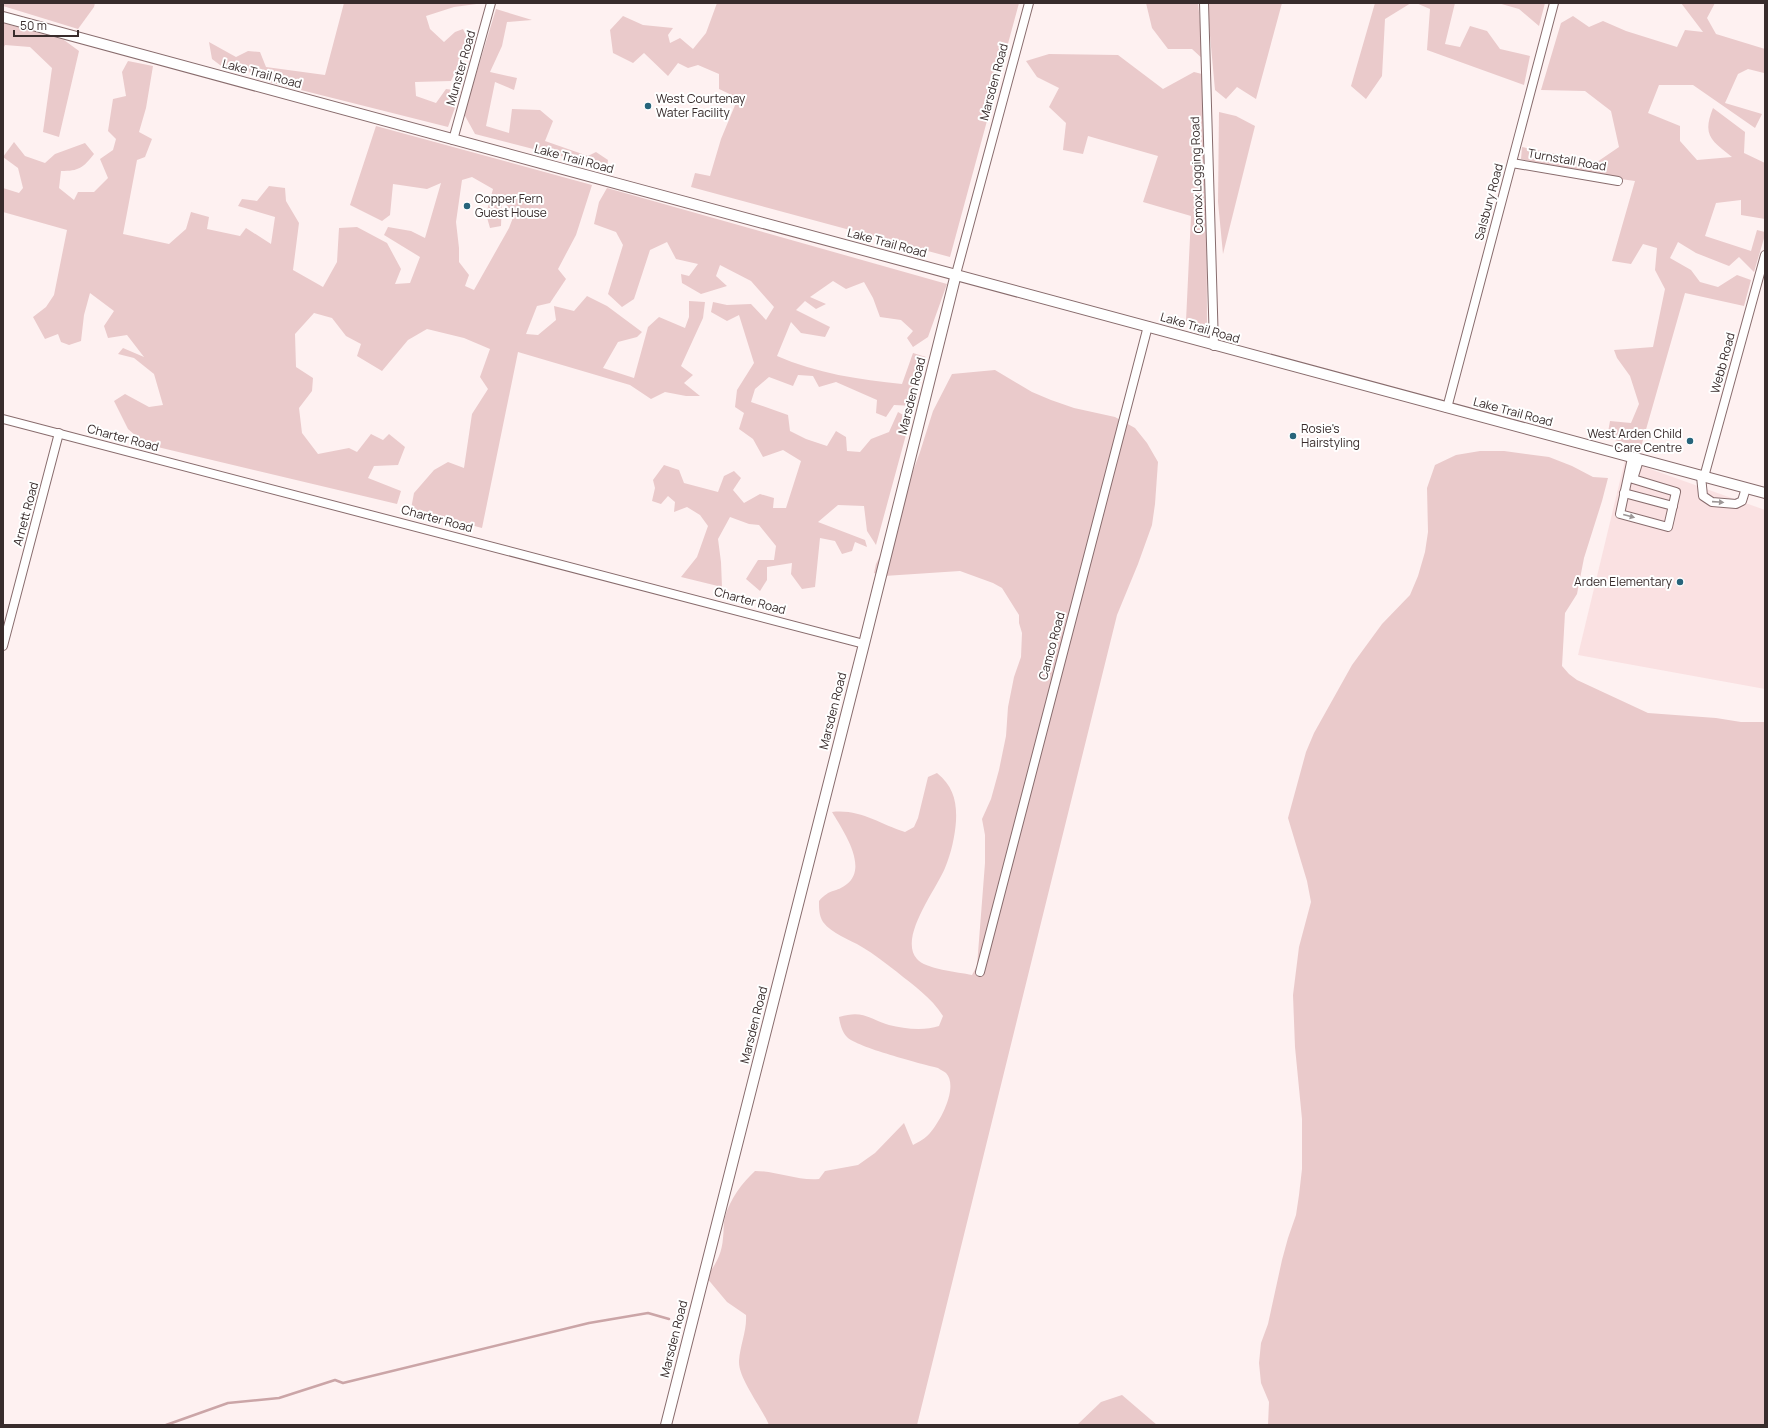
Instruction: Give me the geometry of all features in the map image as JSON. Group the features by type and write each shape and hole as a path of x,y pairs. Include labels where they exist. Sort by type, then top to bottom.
{"street":[{"name":"Munster Road","path":"453,140 491,3"},
{"name":"Marsden Road","path":"666,1425 956,274 1028,3"},
{"name":"Comox Logging Road","path":"1204,3 1214,346"},
{"name":"Salsbury Road","path":"1447,408 1554,3"},
{"name":"Lake Trail Road","path":"3,17 1765,494"},
{"name":"Turnstall Road","path":"1512,163 1618,181"},
{"name":"Webb Road","path":"1702,477 1765,255"},
{"name":"Camco Road","path":"980,972 1148,326"},
{"name":"Charter Road","path":"3,419 864,644"},
{"name":"Arnett Road","path":"3,646 59,433"},
{"path":"1636,459 1633,479 1676,492 1668,527 1620,514 1624,493 1636,459"},
{"path":"1702,477 1703,496 1712,502 1736,504 1742,501 1746,488"},
{"path":"1624,493 1673,506"}],"shaded area":[{"path":"3,3 95,3 94,7 78,29 3,6"},
{"path":"344,3 484,3 454,7 426,16 430,29 444,42 455,32 463,29 469,41 451,81 415,82 416,96 436,103 446,89 461,91 448,127 257,79 245,68 224,68 212,59 209,42 236,57 248,51 260,52 266,67 325,75"},
{"path":"717,3 1019,3 950,257 691,187 695,173 710,176 721,139 738,98 719,89 719,74 698,65 688,68 678,63 668,76 644,53 633,63 613,53 610,30 623,16 643,25 673,28 668,35 670,43 680,38 693,49 706,33"},
{"path":"1146,3 1198,3 1204,60 1192,49 1168,49 1152,28"},
{"path":"1207,3 1282,3 1256,99 1237,87 1226,99 1215,90"},
{"path":"1375,3 1411,3 1385,19 1382,76 1366,99 1351,86"},
{"path":"1416,3 1455,3 1445,44 1460,47 1470,26 1487,31 1500,49 1530,56 1524,85 1427,50 1430,9"},
{"path":"1498,3 1545,3 1539,26 1519,9"},
{"path":"1681,3 1715,3 1707,18 1716,34 1765,49 1764,73 1748,69 1738,74 1725,103 1762,114 1755,128 1693,85 1659,85 1648,113 1680,126 1680,141 1697,160 1732,157 1710,137 1708,125 1713,108 1745,132 1744,153 1765,163 1765,219 1741,215 1741,200 1716,203 1705,236 1751,251 1757,230 1765,232 1765,235 1754,272 1739,257 1729,266 1696,253 1678,242 1670,258 1691,270 1700,282 1718,287 1737,275 1751,280 1744,306 1685,293 1641,447 1607,438 1610,421 1631,423 1639,404 1630,376 1617,358 1614,350 1653,347 1665,289 1655,270 1657,248 1643,244 1631,264 1612,261 1635,181 1592,175 1521,159 1522,147 1597,162 1619,147 1611,111 1585,91 1541,90 1561,23 1573,16 1589,27 1603,21 1626,31 1677,47 1685,30 1703,32"},
{"path":"496,9 532,20 507,22 502,46 490,72 517,78 514,90 495,82 486,126 509,133 512,109 540,110 553,121 545,141 588,156 596,152 608,160 607,168 475,134 464,114"},
{"path":"3,23 64,40 79,51 59,137 43,132 52,68 30,47 5,45 3,49"},
{"path":"1049,54 1118,55 1163,89 1194,72 1206,75 1207,328 1186,321 1191,216 1143,202 1158,156 1088,136 1083,154 1063,150 1066,123 1049,107 1059,88 1037,77 1026,61"},
{"path":"128,61 153,66 146,108 139,132 152,139 145,157 137,160 123,234 169,244 186,229 191,212 209,217 207,229 240,236 246,228 271,244 275,217 238,206 242,199 257,201 269,186 285,188 286,201 299,223 293,270 323,287 337,262 339,228 357,227 387,243 401,269 395,284 410,283 420,257 384,235 388,227 411,231 425,238 441,183 427,189 393,184 390,215 382,221 350,205 376,126 592,185 576,235 558,269 566,279 550,303 537,306 526,334 538,335 556,320 554,306 574,311 587,296 607,306 642,332 637,337 618,342 603,368 634,378 648,327 659,317 685,328 689,317 689,301 705,302 703,318 681,366 693,375 684,383 700,396 686,396 665,392 651,399 630,385 518,352 482,528 411,509 414,493 434,470 448,462 464,468 472,414 488,389 480,377 490,349 464,338 427,329 408,340 382,371 357,356 361,344 346,336 332,318 314,313 295,334 296,367 313,378 312,391 299,408 302,433 318,454 349,448 357,452 371,434 383,440 389,434 405,447 398,465 374,466 368,478 401,491 397,504 145,444 128,429 114,401 125,394 149,407 163,405 154,374 134,358 118,354 123,348 144,357 127,335 108,338 104,326 114,311 90,293 84,315 81,341 69,345 61,342 58,334 45,339 33,317 46,307 54,295 67,230 3,212 3,188 19,193 23,188 18,168 3,157 14,142 25,156 45,163 55,154 85,143 94,154 90,159 80,168 61,171 59,188 74,200 78,192 94,192 108,178 100,159 113,150 116,139 108,131 113,99 126,96 122,72","holes":["472,177 493,189 486,214 490,228 501,226 502,199 514,215 509,228 474,290 465,286 469,275 459,262 456,222 462,180"]},
{"path":"1219,112 1236,116 1255,126 1223,254 1218,202"},
{"path":"607,188 947,284 928,337 913,347 907,338 913,331 901,320 880,317 873,298 864,282 846,289 833,281 810,297 826,304 816,309 805,301 796,310 830,327 825,337 801,333 791,322 777,356 807,367 838,375 902,384 913,353 926,357 914,406 894,405 886,417 876,413 877,400 836,382 819,387 813,376 798,375 793,386 769,377 755,389 751,402 788,415 790,431 806,439 827,446 836,431 846,437 847,451 860,452 871,439 889,432 898,412 905,416 907,431 876,545 867,531 864,506 838,505 818,522 865,540 867,547 855,542 852,551 842,554 835,541 820,538 815,587 802,589 791,574 792,563 767,567 767,580 760,591 746,579 758,560 774,560 776,546 759,525 749,524 730,517 718,539 722,587 681,577 697,557 708,526 700,515 687,507 674,512 675,502 668,496 661,504 652,501 655,488 653,480 664,465 679,470 684,483 718,492 724,476 734,471 741,478 733,490 744,503 760,494 774,498 773,508 786,508 801,461 783,450 763,457 753,439 739,429 744,413 735,407 737,390 754,363 739,315 727,321 711,312 713,302 727,305 751,304 766,320 774,307 751,281 720,265 716,276 727,286 701,294 682,283 681,274 689,276 698,264 676,259 667,242 650,250 634,299 622,307 608,294 623,245 616,232 594,224 599,202"},
{"path":"995,370 1032,392 1051,400 1074,408 1115,417 1135,428 1147,443 1158,462 1152,525 1117,615 917,1425 769,1425 746,1384 740,1368 739,1361 746,1315 727,1302 706,1277 713,1268 720,1254 725,1217 733,1198 741,1186 755,1171 763,1171 803,1179 819,1179 825,1171 858,1165 875,1153 904,1123 913,1145 928,1135 939,1121 947,1104 950,1087 949,1079 946,1073 938,1068 863,1046 845,1035 839,1017 847,1015 854,1014 865,1016 889,1025 914,1029 927,1029 939,1026 943,1016 928,997 897,972 857,944 831,930 823,922 819,909 819,901 826,894 840,889 847,884 853,877 855,868 855,858 852,848 832,812 861,815 905,832 914,827 918,818 928,777 937,773 947,783 953,794 956,807 954,839 945,868 920,914 915,927 912,939 912,950 917,959 934,968 972,975 977,966 985,863 985,835 982,819 991,799 999,770 1006,736 1008,707 1014,677 1021,657 1022,633 1019,623 1019,615 1002,588 993,583 960,571 884,576 874,573 876,564 887,542 920,452 933,411 952,374"},
{"path":"1480,451 1504,451 1549,457 1572,466 1593,477 1608,478 1584,558 1577,594 1565,613 1562,666 1569,674 1577,680 1648,713 1716,718 1741,722 1765,722 1765,1425 1268,1425 1269,1402 1261,1383 1259,1363 1261,1343 1268,1324 1282,1260 1296,1215 1302,1169 1302,1119 1295,1047 1293,995 1299,947 1311,902 1307,881 1288,818 1306,752 1314,733 1352,665 1382,624 1410,595 1418,576 1425,552 1428,532 1427,488 1435,465 1456,455"},
{"name":"Arden Elementary","path":"1625,460 1765,510 1765,689 1578,655"},
{"path":"1122,1395 1157,1425 1077,1425 1101,1402"}],"waterway":[{"path":"166,1425 228,1403 279,1398 335,1380 343,1383 589,1323 648,1313 669,1319"}],"place":[{"name":"West Courtenay Water Facility","path":"648,106"},
{"name":"Copper Fern Guest House","path":"467,206"},
{"name":"Rosie's Hairstyling","path":"1293,436"},
{"name":"West Arden Child Care Centre","path":"1690,441"},
{"name":"Arden Elementary","path":"1680,582"}]}
